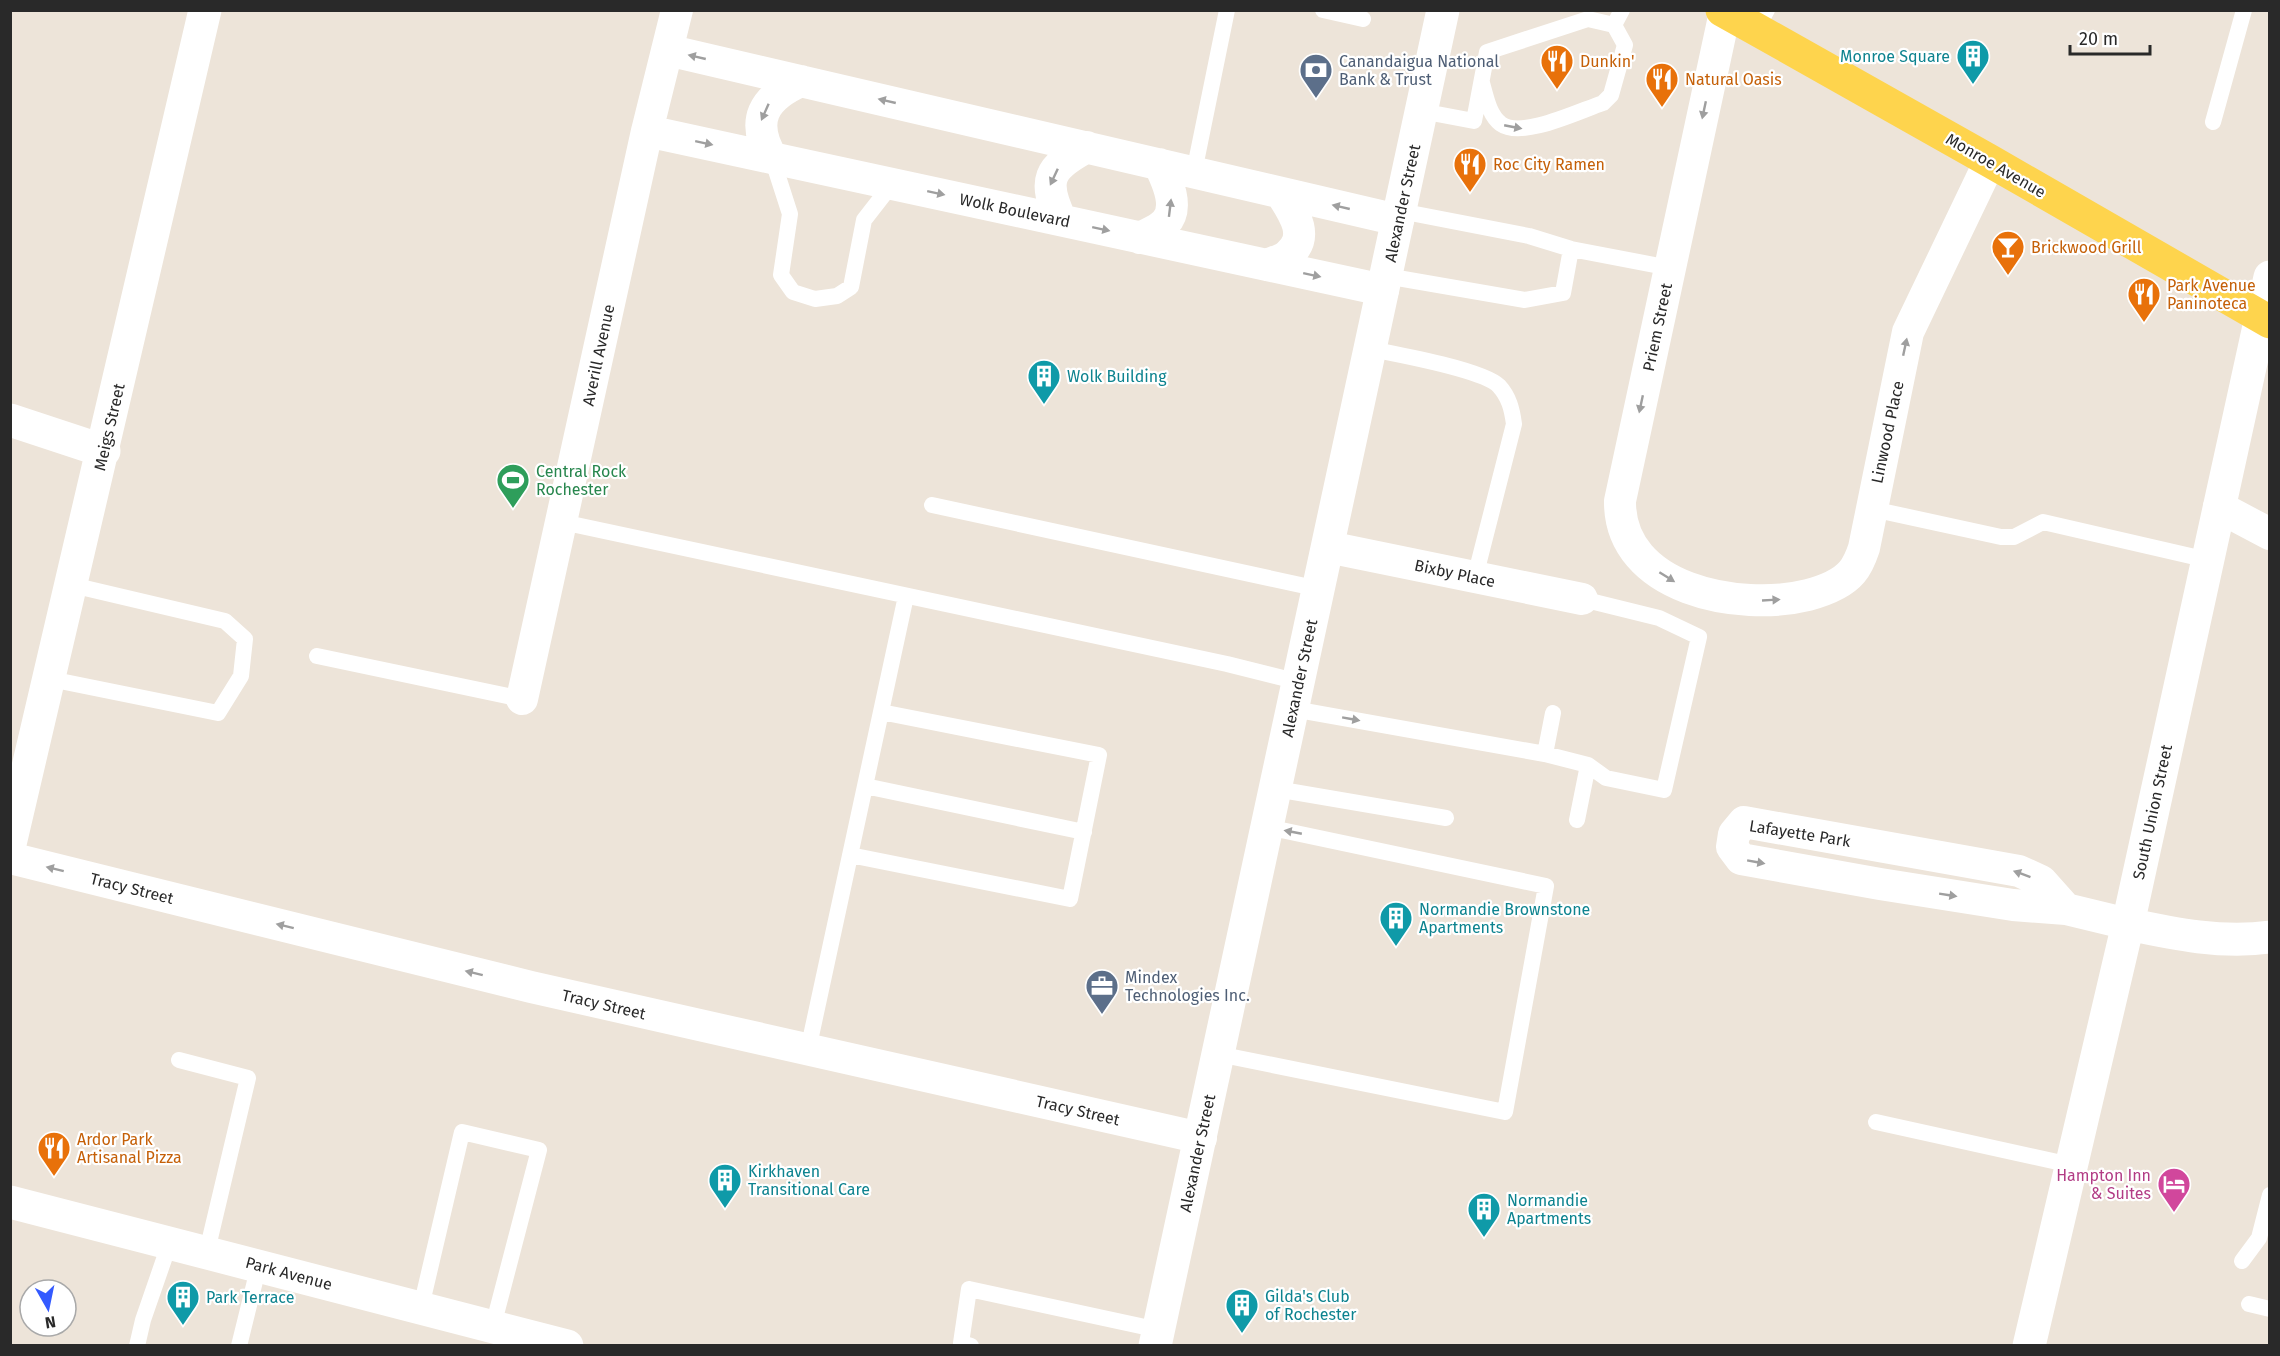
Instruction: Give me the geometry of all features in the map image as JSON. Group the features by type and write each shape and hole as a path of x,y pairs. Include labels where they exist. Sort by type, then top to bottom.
{"main road":[{"name":"Monroe Avenue","path":"1723,11 1762,20 1990,161 2265,320"}],"street":[{"name":"Meigs Street","path":"11,844 205,10"},
{"name":"Averill Avenue","path":"522,699 647,130 677,10"},
{"name":"Alexander Street","path":"1157,1338 1443,10"},
{"name":"Priem Street","path":"1713,595 1692,590 1667,579 1648,564 1631,545 1624,532 1620,517 1620,501 1723,11"},
{"path":"667,50 1281,193 1399,216"},
{"path":"772,158 764,145 761,117 770,102 782,89 801,81"},
{"name":"Wolk Boulevard","path":"647,130 1267,265 1384,283"},
{"path":"1061,220 1051,200 1049,185 1053,174 1064,159 1087,147"},
{"name":"Linwood Place","path":"1713,595 1736,600 1767,601 1795,598 1838,584 1851,574 1859,561 1872,509 1908,332 1990,161"},
{"path":"1140,238 1166,222 1172,212 1171,197 1159,164"},
{"path":"1267,265 1288,256 1297,244 1301,232 1294,213 1281,193"},
{"name":"South Union Street","path":"2029,1346 2128,924 2219,507 2265,320 2270,278"},
{"path":"10,420 104,451"},
{"path":"2219,507 2270,534"},
{"name":"Bixby Place","path":"1328,547 1582,599"},
{"name":"Lafayette Park","path":"1744,822 2019,871 2041,881 2066,909 2013,905 1741,859 1732,847 1734,834 1744,822"},
{"name":"Tracy Street","path":"11,844 531,987 1201,1137"},
{"path":"1880,884 1887,847"},
{"path":"2066,909 2166,932 2211,938 2270,937"},
{"name":"Park Avenue","path":"10,1202 207,1251 567,1346"}],"lane":[{"path":"1194,172 1227,10"},
{"path":"1323,10 1363,19"},
{"path":"2214,122 2244,10"},
{"path":"1421,111 1474,121 1487,52 1588,19 1618,18 1625,45 1611,95 1603,103 1528,129 1511,129 1500,123 1490,110 1482,83"},
{"path":"772,158 790,214 781,275 793,292 815,298 837,296 851,286 864,220 892,184"},
{"path":"1399,216 1529,236 1571,249 1670,268"},
{"path":"1384,283 1525,300 1563,293 1571,249"},
{"path":"1370,348 1479,374 1498,385 1512,406 1514,424 1475,577"},
{"path":"932,505 1319,589"},
{"path":"1872,509 2001,537 2014,537 2043,522 2208,560"},
{"path":"562,522 1227,664 1296,695 1588,765 1606,778 1664,790 1699,637 1659,618 1582,599"},
{"path":"50,679 218,713 241,676 245,639 225,621 72,585"},
{"path":"808,1050 906,596"},
{"path":"317,656 522,699"},
{"path":"850,855 1070,899 1099,755 881,712"},
{"path":"1545,754 1553,713"},
{"path":"1577,820 1588,765"},
{"path":"865,786 1084,832"},
{"path":"1276,789 1446,818"},
{"path":"1218,1054 1505,1112 1546,886 1268,827"},
{"path":"179,1060 248,1078 207,1251"},
{"path":"1876,1122 2071,1165"},
{"path":"421,1307 462,1132 539,1150 493,1326"},
{"path":"2242,1261 2259,1238 2270,1195"},
{"path":"137,1346 143,1320 170,1242"},
{"path":"239,1346 259,1265"},
{"path":"971,1346 961,1343 969,1289 1157,1338"},
{"path":"2249,1304 2270,1309"}],"place":[{"name":"Monroe Square","path":"1973,85"},
{"name":"Dunkin'","path":"1557,90"},
{"name":"Canandaigua National Bank & Trust","path":"1316,99"},
{"name":"Natural Oasis","path":"1662,108"},
{"name":"Roc City Ramen","path":"1470,193"},
{"name":"Brickwood Grill","path":"2008,276"},
{"name":"Park Avenue Paninoteca","path":"2144,323"},
{"name":"Wolk Building","path":"1044,405"},
{"name":"Central Rock Rochester","path":"513,509"},
{"name":"Normandie Brownstone Apartments","path":"1396,947"},
{"name":"Mindex Technologies Inc.","path":"1102,1015"},
{"name":"Ardor Park Artisanal Pizza","path":"54,1177"},
{"name":"Kirkhaven Transitional Care","path":"725,1209"},
{"name":"Hampton Inn & Suites","path":"2174,1213"},
{"name":"Normandie Apartments","path":"1484,1238"},
{"name":"Park Terrace","path":"183,1326"},
{"name":"Gilda's Club of Rochester","path":"1242,1334"}]}
